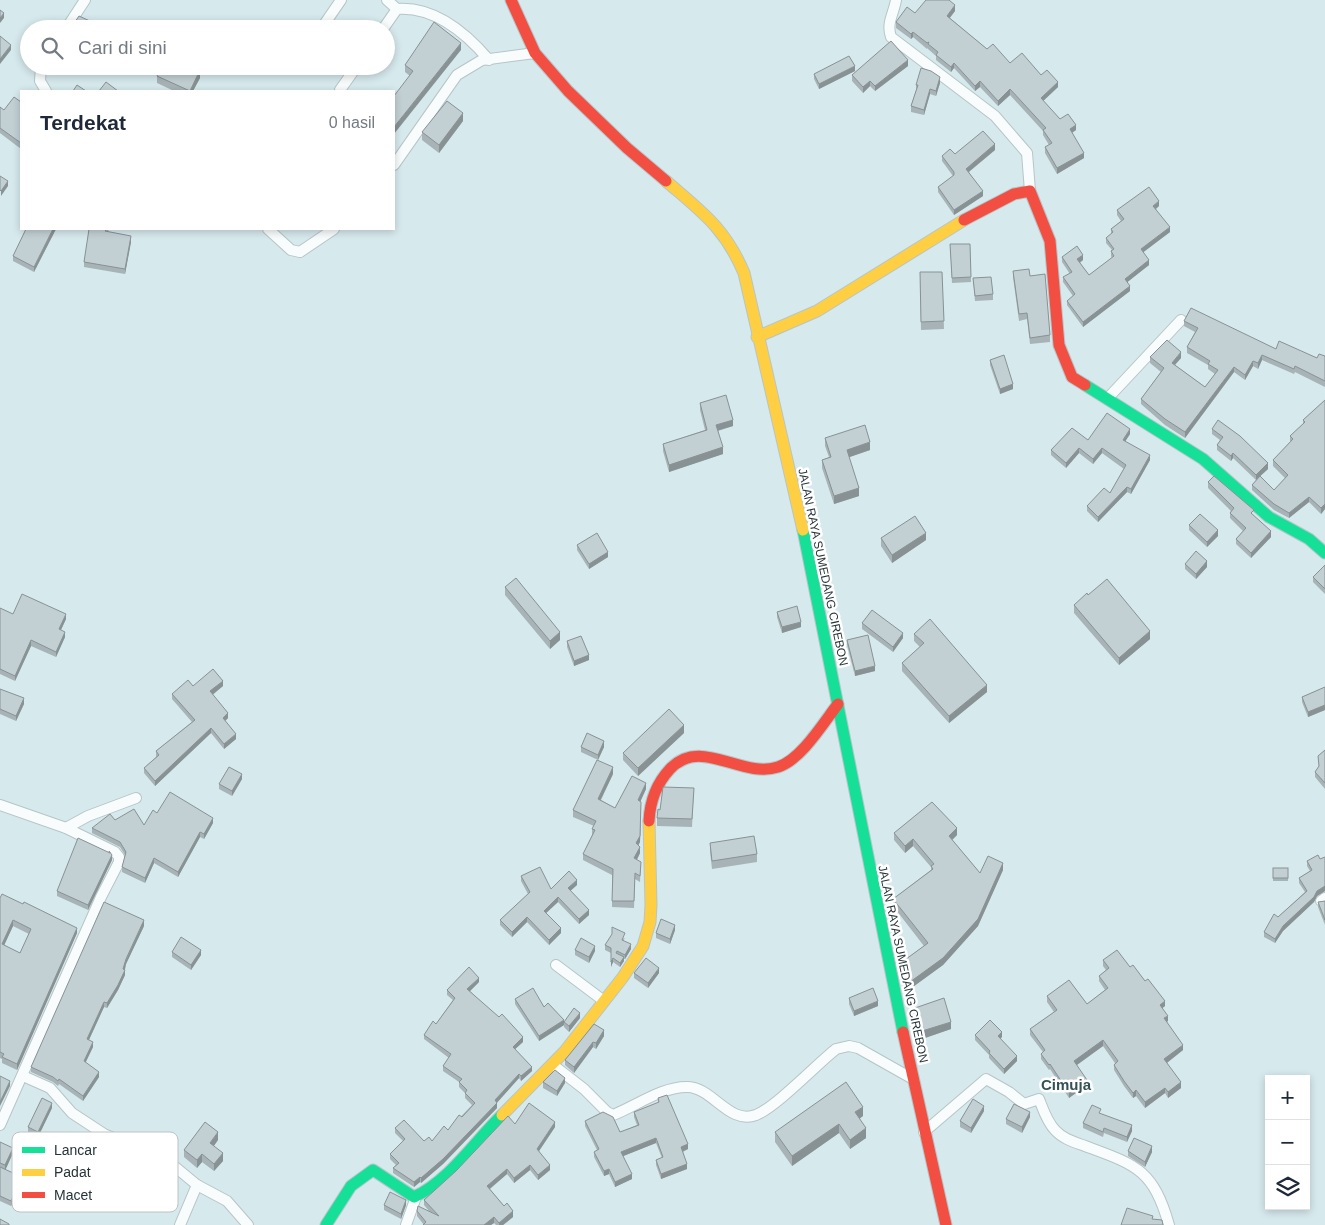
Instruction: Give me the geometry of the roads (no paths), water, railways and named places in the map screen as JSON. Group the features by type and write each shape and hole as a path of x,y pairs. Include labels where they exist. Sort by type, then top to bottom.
{"main road":[{"name":"JALAN RAYA SUMEDANG CIREBON","path":"511,0 535,53 568,91 627,148 714,222 734,249 744,273 757,338 814,580 913,1079 946,1225"},
{"path":"757,338 815,312 974,215 1013,194 1030,191 1050,240 1057,330 1067,369 1078,382 1203,459 1269,517 1309,539 1325,553"},
{"path":"326,1225 352,1183 362,1174 373,1170 405,1193 416,1197 441,1179 553,1066 604,1001 641,950 650,922 651,861 649,817 653,794 669,768 691,754 718,758 755,770 780,767 800,750 838,704"}],"street":[{"path":"72,20 85,0"},
{"path":"327,20 341,0"},
{"path":"387,0 397,9 420,10 444,20 473,41 489,60"},
{"path":"896,0 889,20 888,30 891,36 995,116 1027,153 1030,191"},
{"path":"389,20 397,9"},
{"path":"395,164 457,75 482,60 535,53"},
{"path":"40,75 40,81 45,90"},
{"path":"340,90 351,75"},
{"path":"269,230 291,250 300,252 333,230"},
{"path":"1107,399 1181,320"},
{"path":"66,828 88,816 136,798"},
{"path":"0,805 66,828 115,852 119,857 119,862 78,947 0,1126"},
{"path":"556,965 604,1001"},
{"path":"553,1066 584,1089 607,1112 613,1115 674,1088 688,1087 707,1094 729,1112 742,1116 756,1115 836,1049 849,1046 858,1048 913,1079"},
{"path":"23,1076 50,1088 72,1113 101,1132"},
{"path":"924,1132 986,1079 1010,1092 1024,1104 1039,1099 1050,1125 1061,1136 1128,1162 1141,1170 1154,1185 1169,1225"},
{"path":"178,1169 197,1185 227,1201 248,1225"},
{"path":"180,1225 197,1185"},
{"path":"406,1225 416,1197"}],"district":[{"name":"Cimuja","path":"1066,1084"}]}
